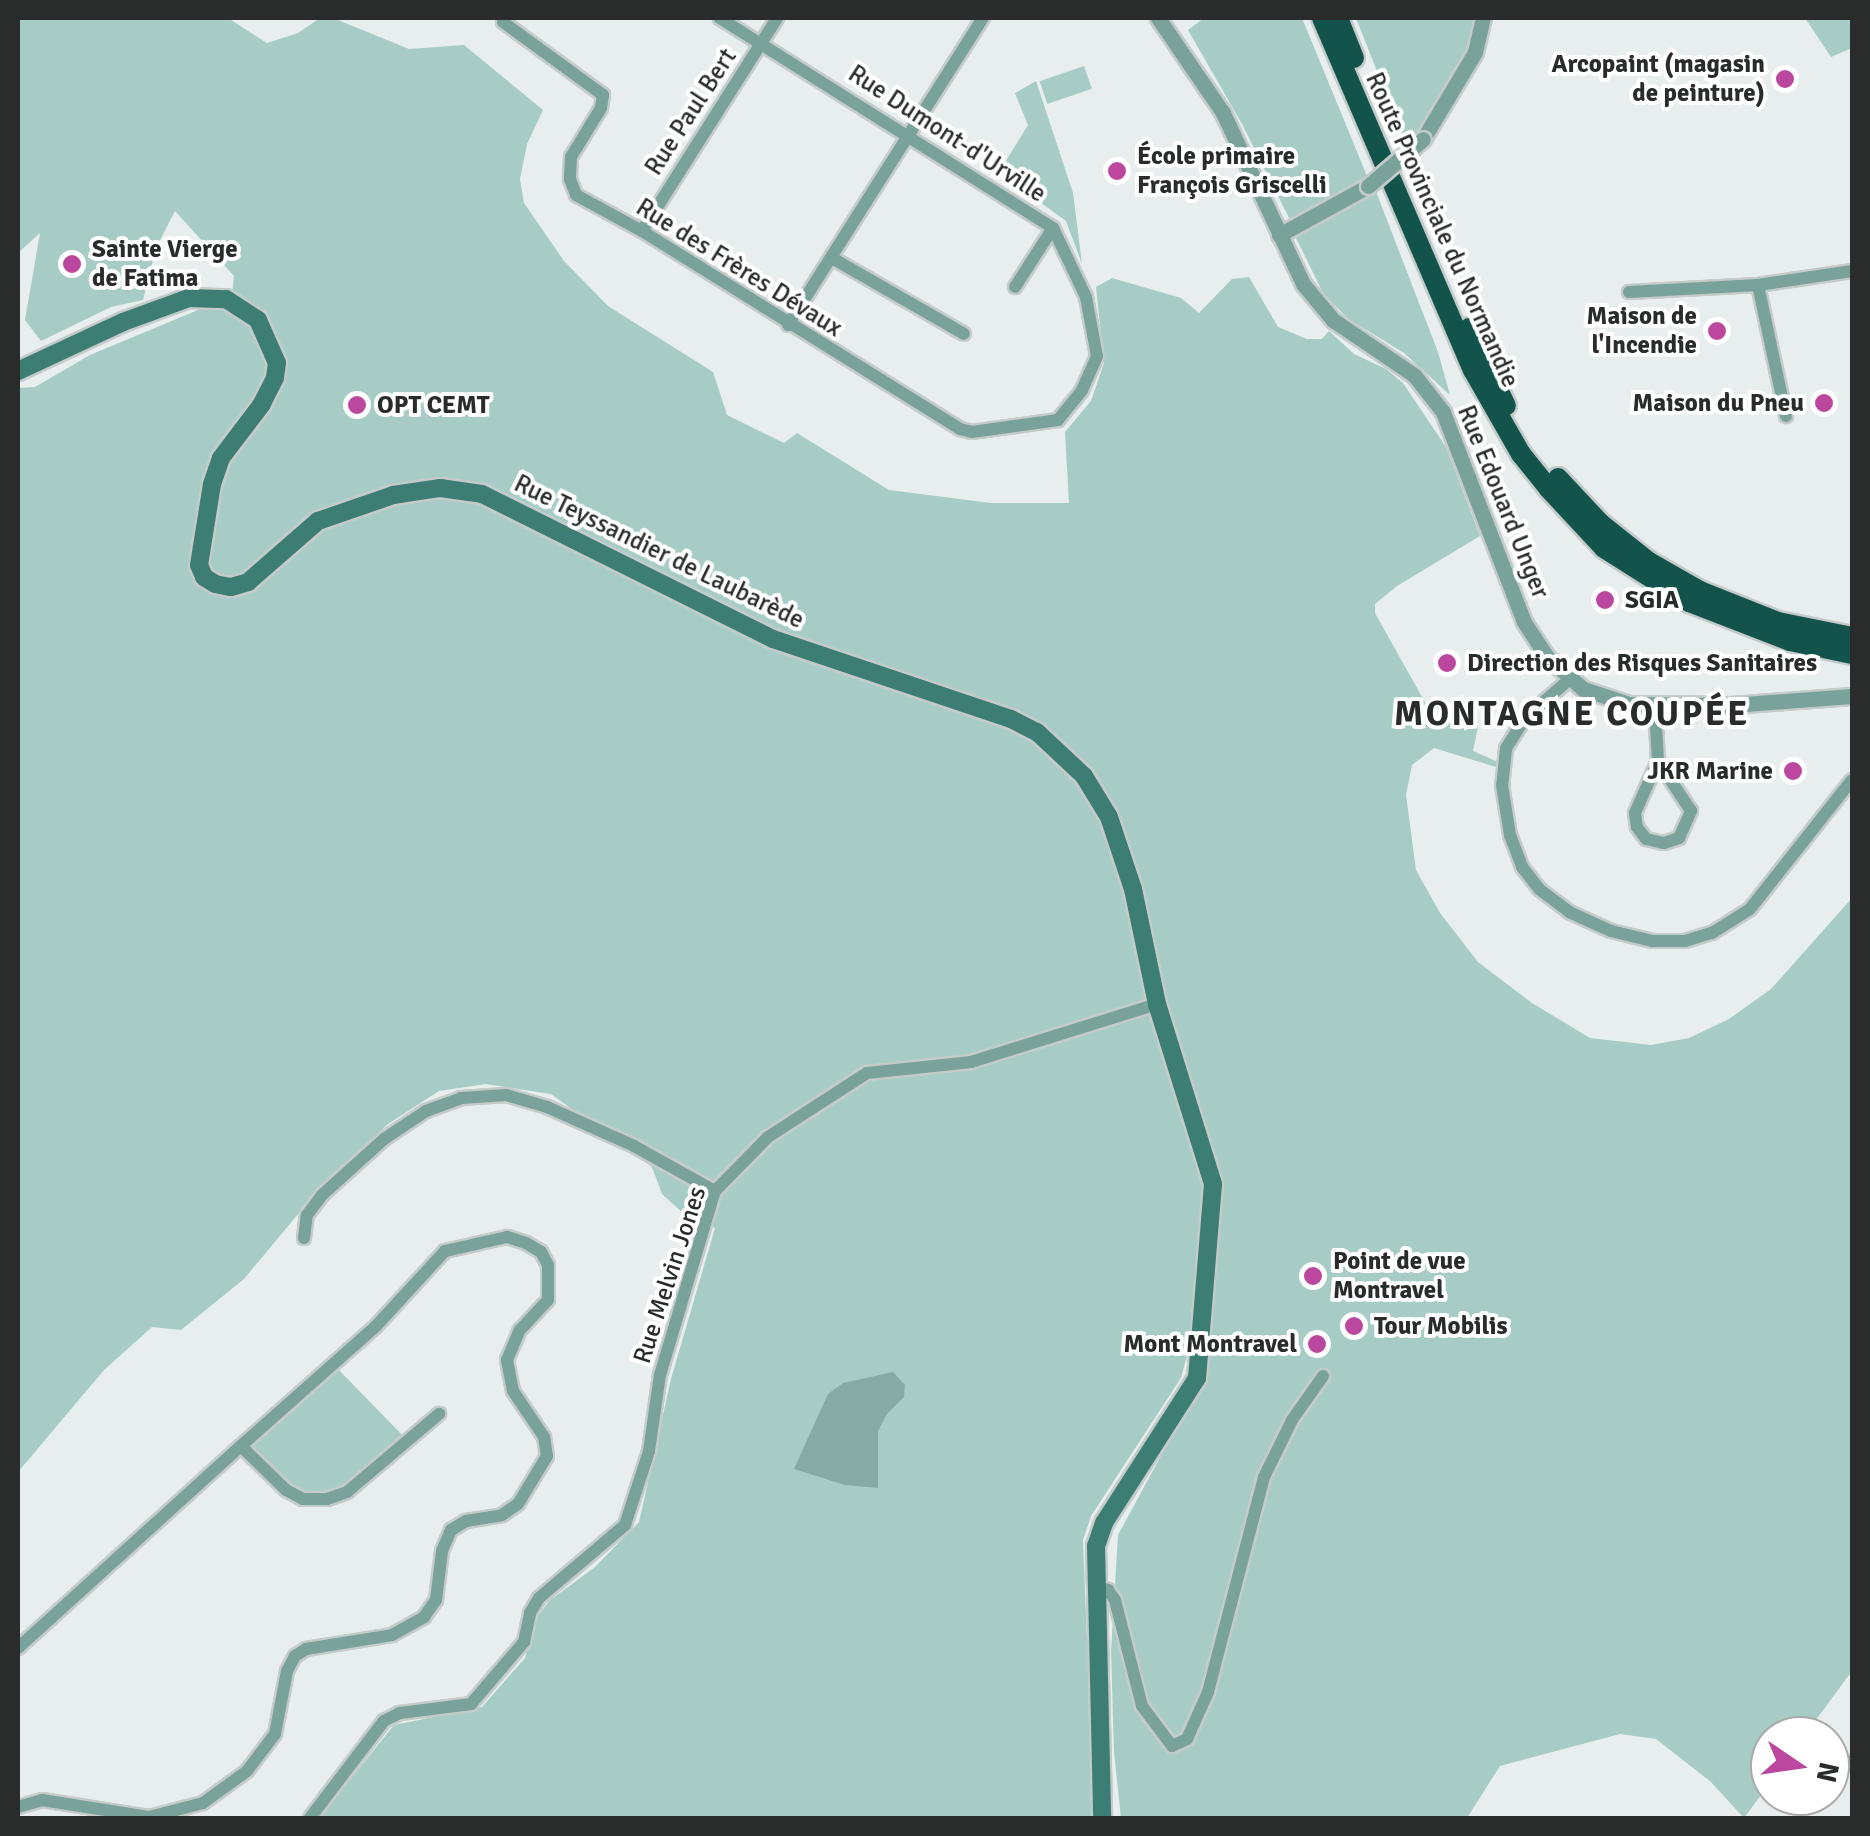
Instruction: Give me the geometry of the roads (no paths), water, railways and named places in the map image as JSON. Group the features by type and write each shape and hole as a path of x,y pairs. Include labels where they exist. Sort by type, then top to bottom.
{"highway":[{"name":"Route Provinciale du Normandie","path":"1322,18 1436,285 1496,414 1540,477 1612,554 1689,602 1753,630 1852,654"},
{"name":"Route Provinciale du Normandie","path":"1338,18 1444,276 1506,405 1560,482 1600,522 1649,562 1700,591 1778,622 1852,637"}],"main road":[{"name":"Rue Teyssandier de Laubarède","path":"18,372 122,322 189,298 226,299 258,320 277,363 275,378 262,404 221,458 212,484 199,565 204,577 215,584 231,587 248,582 318,521 374,501 440,488 482,494 774,639 872,675 978,705 1036,732 1084,776 1109,817 1133,889 1158,1004 1212,1184 1197,1378 1104,1523 1096,1546 1102,1818"}],"street":[{"name":"Rue Dumont-d'Urville","path":"720,18 1053,228 1086,297 1094,338 1097,356 1082,390"},
{"name":"Rue Paul Bert","path":"642,231 777,18"},
{"path":"788,325 983,18"},
{"name":"Rue Edouard Unger","path":"1158,18 1222,113 1304,284 1325,312 1414,375 1443,412 1524,622 1547,657 1570,679 1610,701 1656,707 1852,696"},
{"path":"1278,235 1368,186 1422,139 1475,52 1484,18"},
{"name":"Rue des Frères Dévaux","path":"504,22 603,94 601,108 571,158 570,179 576,195 642,231 946,422 972,432 1058,420 1082,390"},
{"path":"1015,286 1053,228"},
{"path":"832,258 964,334"},
{"path":"1629,292 1758,286 1852,270"},
{"path":"1758,286 1786,416"},
{"path":"1570,679 1525,718 1506,748 1502,785 1510,835 1522,867 1539,889 1569,912 1612,931 1652,941 1686,941 1712,933 1750,910 1834,808 1852,780"},
{"path":"1656,707 1658,762 1635,813 1637,827 1646,839 1664,843 1678,838 1691,812 1658,762"},
{"name":"Rue Melvin Jones","path":"310,1818 384,1721 400,1714 471,1704 524,1642 530,1613 539,1598 625,1525 649,1451 660,1375 715,1190 768,1137 867,1072 971,1062 1158,1004"},
{"path":"304,1238 308,1215 322,1195 384,1139 426,1111 461,1098 506,1095 547,1107 620,1139 715,1190"},
{"path":"18,1648 375,1327 445,1251 507,1236 541,1252 551,1282 548,1300 520,1330 506,1360 514,1391 544,1437 547,1456 518,1504 502,1515 466,1520 451,1530 442,1551 436,1600 424,1617 392,1635 306,1649 295,1656 287,1671 275,1734 247,1771 203,1802 149,1817 42,1800 18,1807"},
{"path":"1094,1586 1108,1590 1115,1600 1142,1706 1172,1746 1187,1739 1208,1692 1264,1478 1292,1420 1323,1376"},
{"path":"241,1446 284,1488 303,1499 327,1500 346,1492 439,1414"}],"place":[{"name":"Arcopaint (magasin de peinture)","path":"1785,79"},
{"name":"École primaire François Griscelli","path":"1117,171"},
{"name":"Sainte Vierge de Fatima","path":"72,264"},
{"name":"Maison de l'Incendie","path":"1717,331"},
{"name":"Maison du Pneu","path":"1824,403"},
{"name":"OPT CEMT","path":"357,405"},
{"name":"SGIA","path":"1605,600"},
{"name":"Direction des Risques Sanitaires","path":"1447,663"},
{"name":"JKR Marine","path":"1793,771"},
{"name":"Point de vue Montravel","path":"1313,1276"},
{"name":"Tour Mobilis","path":"1354,1326"},
{"name":"Mont Montravel","path":"1317,1344"}],"district":[{"name":"MONTAGNE COUPÉE","path":"1572,714"}]}
